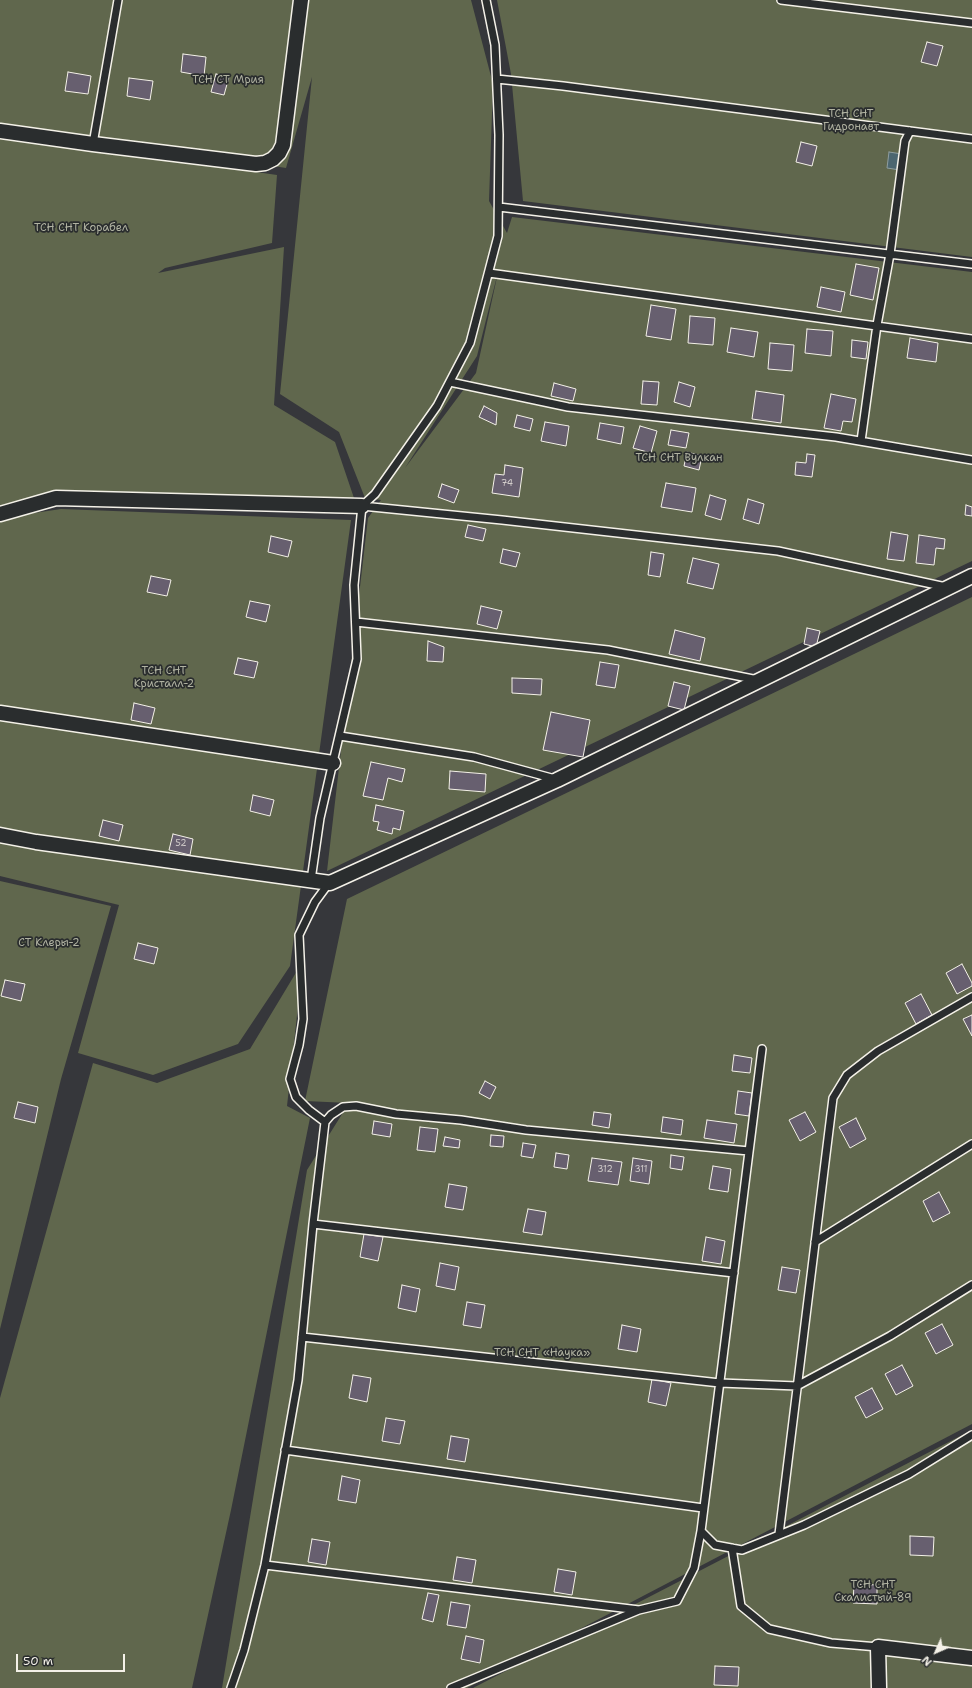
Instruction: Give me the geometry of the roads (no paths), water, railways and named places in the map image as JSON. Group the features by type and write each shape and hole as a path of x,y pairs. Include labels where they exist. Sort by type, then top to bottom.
{"street":[{"path":"0,131 256,164 265,163 273,159 279,153 283,145 301,0"},
{"path":"0,514 56,498 362,506"},
{"path":"0,836 330,883 557,780 972,576"},
{"path":"0,713 333,763"},
{"path":"879,1688 878,1647 972,1658"}],"lane":[{"path":"93,144 118,0"},
{"path":"311,880 320,818 357,659 354,585 362,506 375,494 437,406 470,343 498,236 499,136 497,79 495,44 486,0"},
{"path":"781,0 972,23"},
{"path":"497,79 563,86 972,139"},
{"path":"860,441 877,325 890,254 905,141 910,131"},
{"path":"499,207 972,264"},
{"path":"489,273 972,339"},
{"path":"450,382 568,407 860,441 972,460"},
{"path":"362,506 778,551 948,587"},
{"path":"356,622 608,650 760,680"},
{"path":"340,736 474,757 557,780"},
{"path":"325,1122 308,1110 296,1097 290,1079 299,1045 303,1019 299,935 315,902 330,883"},
{"path":"779,1534 833,1098 847,1075 878,1051 972,997"},
{"path":"451,1688 639,1610 677,1601 694,1568 701,1531 762,1050"},
{"path":"231,1688 244,1650 265,1565 298,1380 312,1224 325,1122 337,1111 343,1108 356,1106 396,1114 461,1120 526,1130 749,1151"},
{"path":"815,1242 972,1144"},
{"path":"312,1224 734,1273"},
{"path":"302,1337 720,1383 797,1386 890,1336 972,1285"},
{"path":"701,1531 715,1545 742,1550 804,1525 909,1474 972,1435"},
{"path":"285,1450 704,1508"},
{"path":"732,1548 741,1606 769,1629 831,1643 878,1647"},
{"path":"265,1565 639,1610"}],"water":[{"path":"889,152 902,154 900,170 887,168"}],"park label":[{"name":"ТСН СТ Мрия","path":"228,80"},
{"name":"ТСН СНТ Гидронавт","path":"851,120"},
{"name":"ТСН СНТ Корабел","path":"81,228"},
{"name":"ТСН СНТ Вулкан","path":"679,458"},
{"name":"ТСН СНТ Кристалл-2","path":"164,677"},
{"name":"СТ Клеры-2","path":"49,943"},
{"name":"ТСН СНТ «Наука»","path":"542,1353"},
{"name":"ТСН СНТ Скалистый-89","path":"873,1591"}]}
